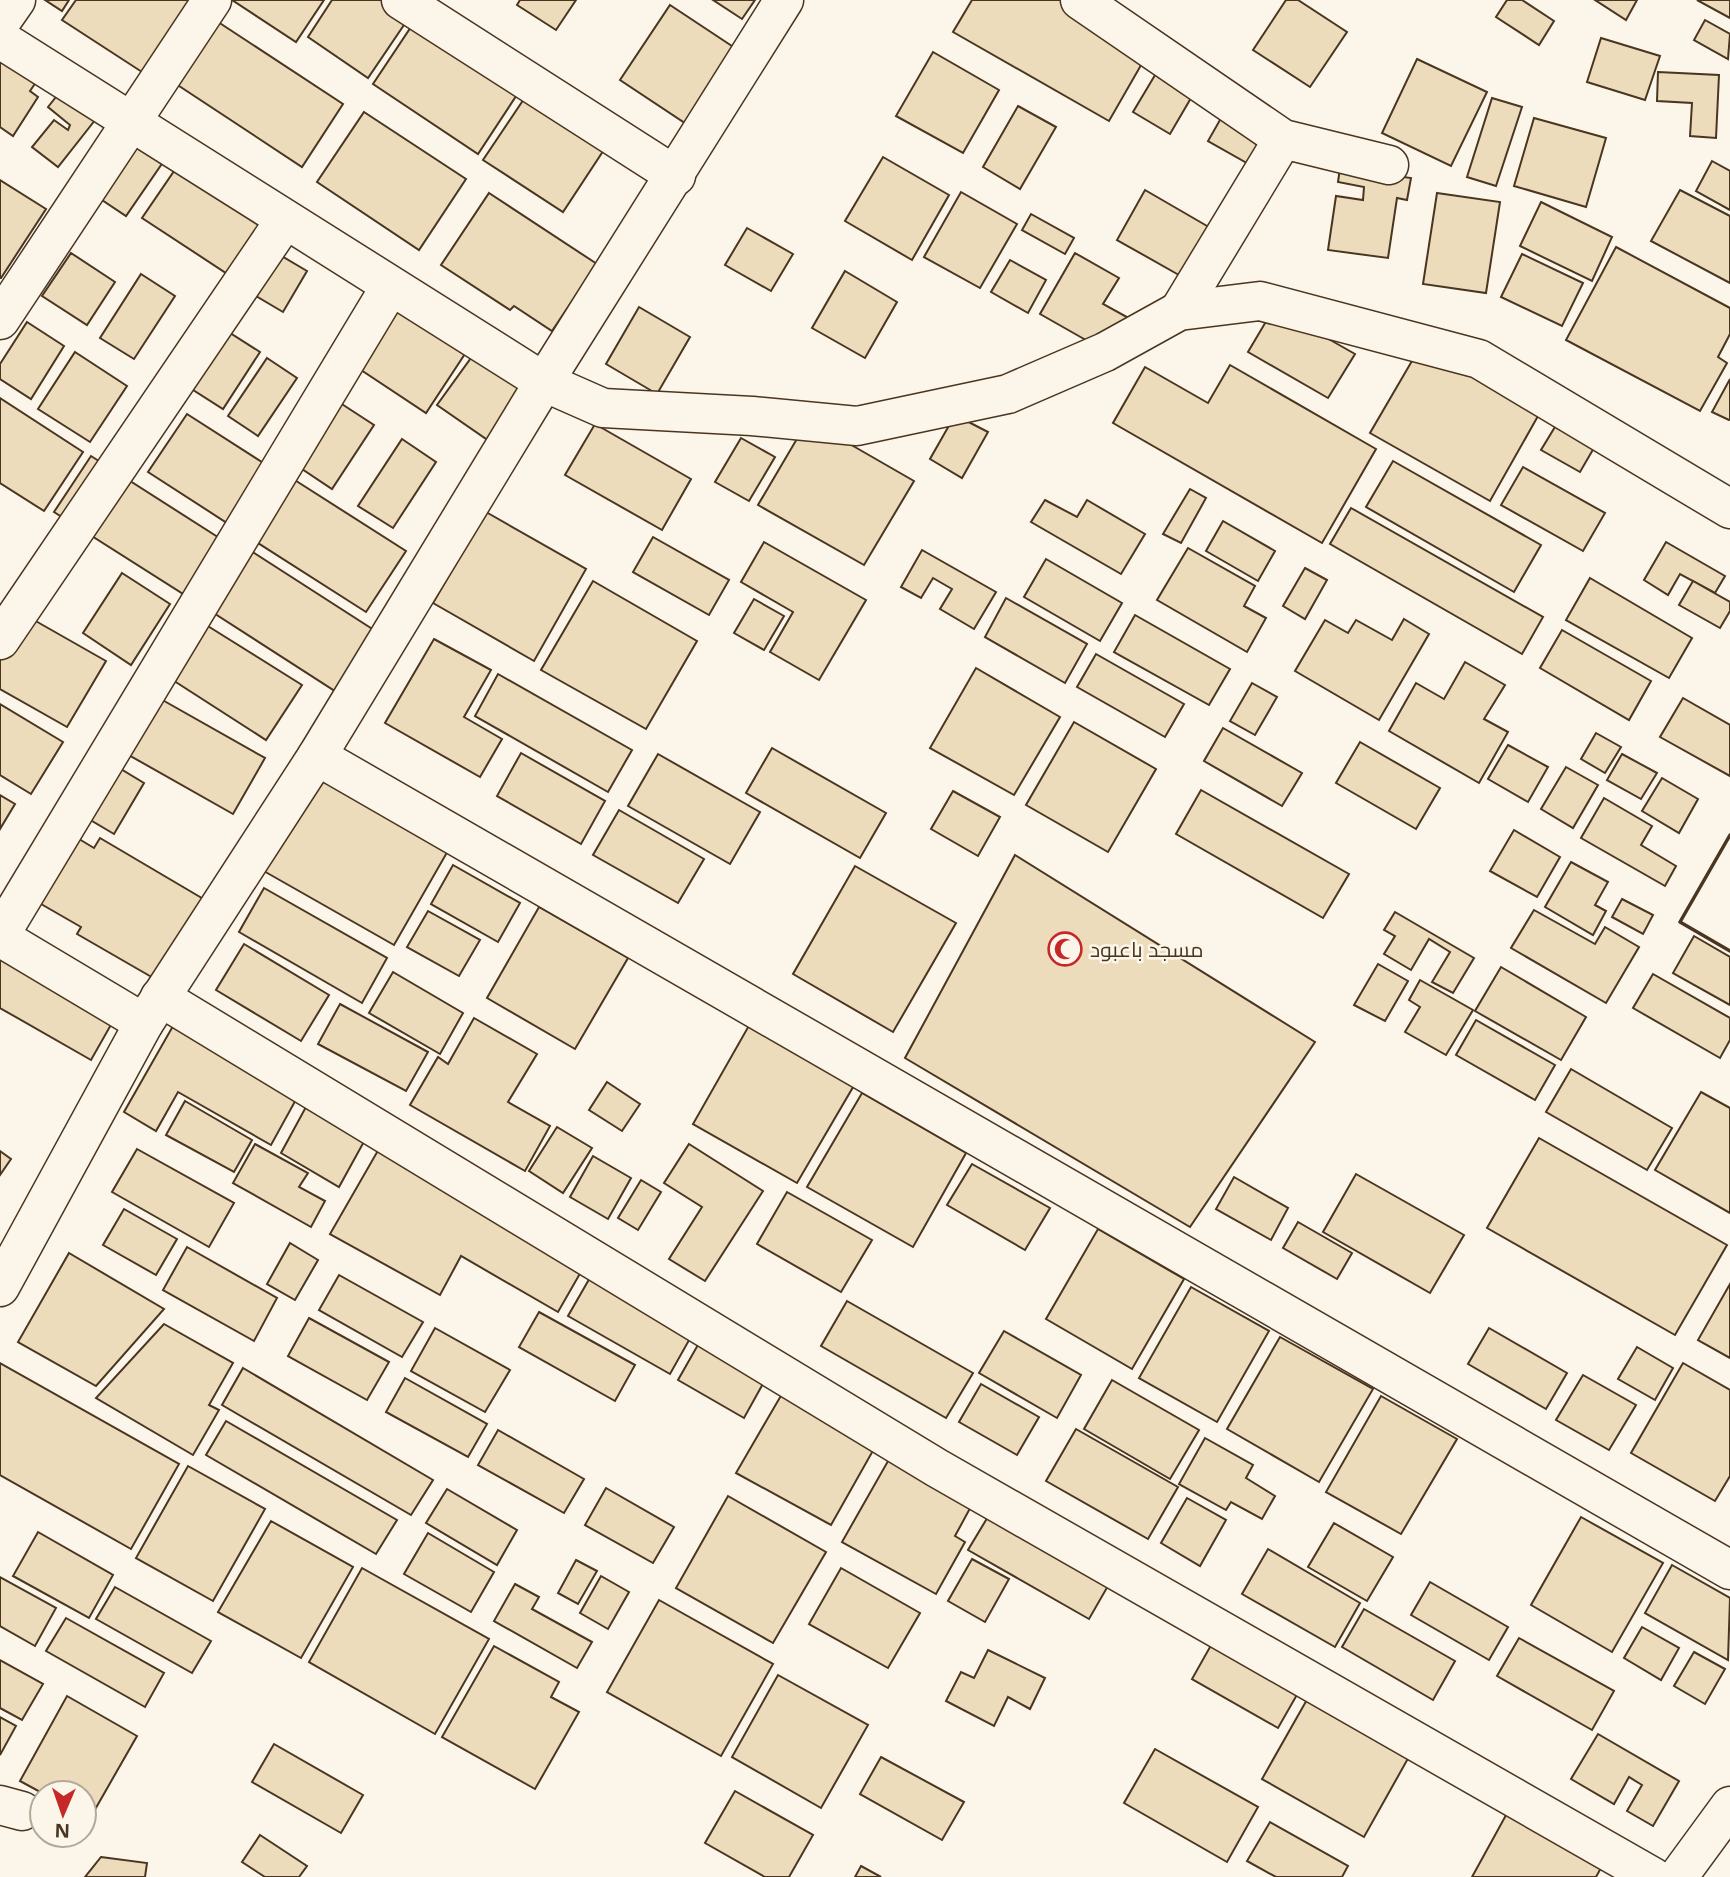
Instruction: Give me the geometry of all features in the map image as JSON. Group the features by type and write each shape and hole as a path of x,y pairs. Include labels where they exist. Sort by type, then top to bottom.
{"street":[{"path":"0,23 16,0"},
{"path":"0,320 212,0"},
{"path":"401,0 676,176"},
{"path":"0,1287 152,1010 317,756 544,382 785,0"},
{"path":"1080,0 1283,139 1389,165"},
{"path":"0,39 544,382 603,408 752,416 857,426 1007,394 1105,352 1179,311 1260,301 1479,359 1730,509"},
{"path":"1179,311 1283,139"},
{"path":"0,640 285,220"},
{"path":"390,287 0,936 152,1010 937,1468 1653,1877"},
{"path":"317,756 1730,1570"},
{"path":"1678,1877 1730,1805"}],"building":[{"path":"45,0 69,0 62,11"},
{"path":"76,0 191,0 142,72 62,20"},
{"path":"232,0 324,0 296,42"},
{"path":"332,0 386,0 410,16 368,78 308,37"},
{"path":"520,0 576,0 556,30 517,5"},
{"path":"713,0 755,0 742,19"},
{"path":"972,0 1090,0 1148,53 1109,121 953,32"},
{"path":"1286,0 1298,0 1347,32 1310,87 1253,50"},
{"path":"1507,0 1522,0 1554,21 1539,45 1496,17"},
{"path":"1595,0 1637,0 1626,20"},
{"path":"1697,0 1730,0 1730,18"},
{"path":"670,5 750,58 700,133 620,80"},
{"path":"419,15 524,84 478,154 373,84"},
{"path":"209,16 343,104 302,167 167,78"},
{"path":"1705,20 1730,34 1728,59 1694,40"},
{"path":"1601,38 1660,56 1645,100 1587,82"},
{"path":"0,39 45,69 30,91 38,97 13,136 0,127"},
{"path":"933,52 999,90 963,153 896,116"},
{"path":"1417,59 1487,92 1451,166 1382,133"},
{"path":"1161,65 1198,86 1170,134 1133,112"},
{"path":"1658,72 1719,75 1716,138 1690,136 1692,103 1657,101"},
{"path":"68,82 103,110 58,167 32,147 54,120 68,130 70,125 48,107"},
{"path":"534,84 613,136 563,212 483,160"},
{"path":"1233,97 1293,132 1268,175 1208,141"},
{"path":"1492,98 1522,107 1496,186 1467,177"},
{"path":"1018,106 1056,127 1020,189 983,167"},
{"path":"364,112 466,179 419,250 317,182"},
{"path":"1534,118 1606,138 1586,207 1514,186"},
{"path":"133,128 170,152 126,216 90,192"},
{"path":"883,157 949,195 912,260 845,221"},
{"path":"183,158 272,217 232,277 142,218"},
{"path":"1712,161 1730,171 1730,210 1696,191"},
{"path":"1340,168 1411,178 1407,200 1397,198 1388,258 1328,250 1336,196 1363,200 1364,187 1338,182"},
{"path":"0,180 46,209 1,278 0,278"},
{"path":"1145,190 1214,230 1186,279 1117,240"},
{"path":"1680,190 1730,216 1730,283 1651,241"},
{"path":"961,192 1017,224 980,288 924,257"},
{"path":"489,193 597,264 552,331 514,306 510,310 441,265"},
{"path":"1437,193 1500,202 1486,293 1423,284"},
{"path":"1541,202 1612,237 1592,281 1520,246"},
{"path":"1031,214 1074,238 1065,254 1022,230"},
{"path":"747,228 793,254 771,291 725,265"},
{"path":"263,245 307,271 283,312 239,286"},
{"path":"1616,247 1730,308 1730,334 1718,357 1727,363 1700,411 1566,340"},
{"path":"71,253 115,282 87,325 42,296"},
{"path":"1075,253 1119,278 1103,304 1134,321 1114,356 1040,314"},
{"path":"1522,254 1583,283 1562,326 1501,297"},
{"path":"1010,260 1046,280 1028,313 991,292"},
{"path":"845,271 897,302 865,358 812,328"},
{"path":"141,274 175,296 134,359 100,338"},
{"path":"409,284 480,331 426,413 355,366"},
{"path":"639,307 690,337 657,394 606,364"},
{"path":"1274,308 1355,354 1328,398 1248,352"},
{"path":"27,322 64,346 31,399 0,379 0,364"},
{"path":"216,324 260,352 223,409 179,381"},
{"path":"484,340 538,378 492,443 437,405"},
{"path":"1423,342 1542,409 1490,501 1370,433"},
{"path":"75,352 127,386 90,442 38,409"},
{"path":"267,358 297,378 258,436 228,416"},
{"path":"1230,365 1376,449 1322,543 1113,423 1145,367 1208,403"},
{"path":"1730,379 1730,419 1729,420 1712,412"},
{"path":"331,397 374,425 332,489 290,461"},
{"path":"0,398 83,452 44,511 0,483"},
{"path":"1564,412 1602,434 1580,472 1541,450"},
{"path":"187,414 265,464 227,523 148,472"},
{"path":"955,415 988,432 962,478 930,459"},
{"path":"808,420 914,481 864,565 758,505"},
{"path":"595,424 691,479 662,530 565,475"},
{"path":"741,438 775,457 749,501 715,482"},
{"path":"402,439 436,462 393,528 358,506"},
{"path":"91,456 224,541 188,597 54,512"},
{"path":"1393,461 1541,545 1514,592 1366,507"},
{"path":"1523,467 1605,513 1583,551 1501,505"},
{"path":"290,477 406,551 366,612 250,538"},
{"path":"1190,489 1206,498 1181,543 1163,534"},
{"path":"1045,500 1077,517 1087,500 1145,534 1121,574 1031,522"},
{"path":"1351,508 1543,617 1522,654 1330,544"},
{"path":"486,512 586,569 534,661 433,603"},
{"path":"1223,521 1275,551 1258,581 1206,551"},
{"path":"653,537 729,580 709,615 633,572"},
{"path":"764,542 866,600 819,680 770,652 793,612 741,582"},
{"path":"1666,542 1725,576 1715,593 1680,574 1668,595 1644,580"},
{"path":"1188,548 1255,586 1244,606 1266,618 1247,652 1157,600"},
{"path":"248,549 391,641 352,702 209,610"},
{"path":"922,550 996,592 974,629 940,609 952,589 933,578 921,598 901,587"},
{"path":"1046,559 1122,603 1100,641 1024,597"},
{"path":"1305,568 1327,580 1305,619 1283,606"},
{"path":"122,573 170,604 131,665 83,633"},
{"path":"1590,578 1692,638 1669,678 1566,620"},
{"path":"593,581 697,641 646,729 541,670"},
{"path":"1693,581 1730,602 1730,611 1720,628 1679,605"},
{"path":"1006,598 1087,644 1065,683 985,637"},
{"path":"754,599 784,616 764,650 734,633"},
{"path":"4,603 106,661 67,727 0,689 0,610"},
{"path":"1135,615 1230,669 1209,705 1114,652"},
{"path":"1404,619 1429,634 1379,720 1295,671 1325,620 1348,633 1356,620 1392,640"},
{"path":"203,623 302,685 266,740 168,677"},
{"path":"1562,630 1651,681 1629,720 1540,668"},
{"path":"434,639 491,670 464,717 502,739 480,777 385,723"},
{"path":"1096,654 1184,704 1165,737 1077,687"},
{"path":"1465,662 1505,685 1484,719 1508,732 1479,783 1389,731 1416,683 1444,699"},
{"path":"976,668 1060,717 1014,795 930,748"},
{"path":"498,674 632,750 608,792 475,716"},
{"path":"1252,683 1277,697 1255,735 1230,721"},
{"path":"143,689 265,758 233,814 111,745"},
{"path":"1683,698 1730,725 1730,776 1660,737"},
{"path":"0,704 63,742 31,794 0,775"},
{"path":"1074,722 1156,769 1108,852 1026,805"},
{"path":"1223,728 1302,773 1282,806 1204,761"},
{"path":"1596,733 1621,747 1605,773 1581,759"},
{"path":"1360,742 1440,788 1416,829 1336,783"},
{"path":"1508,745 1548,767 1528,802 1488,779"},
{"path":"772,748 886,813 860,858 746,793"},
{"path":"521,753 605,801 581,844 497,796"},
{"path":"658,754 760,812 730,864 628,806"},
{"path":"1622,754 1657,773 1641,799 1607,780"},
{"path":"101,757 144,783 114,834 82,815"},
{"path":"1566,767 1598,785 1573,828 1541,809"},
{"path":"318,775 449,849 394,945 262,870"},
{"path":"1662,778 1698,799 1679,833 1642,811"},
{"path":"1201,790 1349,874 1323,918 1176,834"},
{"path":"953,791 1000,817 978,856 931,829"},
{"path":"0,795 15,804 0,829"},
{"path":"1604,798 1652,826 1641,845 1676,866 1665,886 1581,838"},
{"path":"619,810 704,859 678,903 593,855"},
{"path":"54,824 94,848 100,838 217,907 162,983 77,934 81,927 15,889"},
{"path":"1514,830 1560,857 1537,897 1490,871"},
{"name":"مسجد باعبود","path":"1015,855 1315,1042 1190,1227 905,1058"},
{"path":"1571,862 1608,882 1595,905 1606,911 1593,935 1545,907"},
{"path":"453,865 520,903 498,942 431,904"},
{"path":"855,866 956,923 893,1032 793,974"},
{"path":"264,888 387,958 362,1003 239,932"},
{"path":"1622,899 1653,915 1643,934 1612,917"},
{"path":"539,907 628,958 575,1049 487,998"},
{"path":"1534,910 1595,944 1605,927 1639,947 1606,1003 1511,948"},
{"path":"428,911 480,940 459,976 407,947"},
{"path":"1395,912 1474,958 1453,993 1432,982 1450,952 1429,939 1411,970 1384,954 1395,936 1384,930"},
{"path":"0,928 125,1000 91,1060 0,1008"},
{"path":"1694,936 1730,957 1730,1005 1673,973"},
{"path":"244,944 329,995 301,1041 216,990"},
{"path":"1378,964 1408,981 1385,1021 1354,1005"},
{"path":"1501,967 1586,1017 1561,1060 1475,1011"},
{"path":"393,972 463,1013 440,1054 369,1013"},
{"path":"1653,974 1730,1018 1730,1040 1720,1058 1633,1008"},
{"path":"1420,980 1473,1010 1446,1055 1405,1032 1420,1007 1409,1000"},
{"path":"340,1004 428,1052 406,1091 318,1044"},
{"path":"474,1018 537,1054 508,1102 550,1126 525,1171 410,1105 438,1057 448,1064"},
{"path":"1476,1020 1555,1065 1535,1100 1456,1055"},
{"path":"751,1022 856,1082 797,1183 693,1124"},
{"path":"173,1026 298,1096 271,1145 178,1092 156,1131 124,1112"},
{"path":"1571,1069 1672,1128 1647,1170 1546,1112"},
{"path":"607,1082 640,1104 622,1131 589,1110"},
{"path":"1701,1092 1730,1108 1730,1213 1655,1170"},
{"path":"862,1093 966,1153 913,1247 807,1187"},
{"path":"185,1101 252,1140 234,1172 166,1135"},
{"path":"307,1105 366,1138 339,1187 281,1153"},
{"path":"557,1127 592,1148 563,1193 529,1171"},
{"path":"1539,1138 1727,1245 1675,1335 1487,1228"},
{"path":"255,1144 308,1173 299,1187 325,1201 311,1227 233,1183"},
{"path":"689,1144 763,1191 705,1281 669,1259 702,1207 664,1183"},
{"path":"380,1147 586,1263 558,1312 461,1256 440,1295 330,1234"},
{"path":"137,1149 234,1203 209,1247 112,1192"},
{"path":"0,1151 11,1159 0,1175"},
{"path":"593,1156 631,1178 608,1219 570,1197"},
{"path":"972,1164 1050,1208 1025,1250 947,1205"},
{"path":"1356,1174 1464,1235 1430,1293 1323,1232"},
{"path":"1234,1177 1288,1208 1271,1240 1216,1209"},
{"path":"641,1180 661,1192 638,1230 618,1218"},
{"path":"787,1192 872,1240 841,1292 757,1244"},
{"path":"124,1209 177,1239 156,1275 103,1245"},
{"path":"1298,1222 1352,1253 1337,1279 1283,1248"},
{"path":"1098,1229 1184,1279 1132,1369 1046,1319"},
{"path":"290,1243 318,1260 295,1300 267,1284"},
{"path":"187,1247 277,1298 254,1341 163,1290"},
{"path":"69,1253 164,1309 96,1386 18,1342"},
{"path":"599,1262 701,1319 670,1374 568,1316"},
{"path":"339,1275 423,1322 402,1357 319,1310"},
{"path":"1730,1284 1730,1358 1698,1340"},
{"path":"1191,1287 1269,1331 1217,1422 1139,1378"},
{"path":"847,1301 973,1373 946,1418 821,1346"},
{"path":"539,1312 635,1365 615,1401 519,1347"},
{"path":"309,1318 389,1362 367,1400 288,1356"},
{"path":"164,1324 233,1363 209,1405 219,1410 193,1455 96,1398"},
{"path":"435,1328 510,1370 485,1412 411,1371"},
{"path":"1489,1328 1567,1373 1546,1409 1468,1364"},
{"path":"1004,1331 1081,1375 1057,1418 979,1373"},
{"path":"1280,1337 1373,1389 1319,1482 1227,1429"},
{"path":"699,1343 765,1380 744,1418 678,1380"},
{"path":"1637,1347 1673,1368 1655,1400 1618,1379"},
{"path":"0,1363 179,1464 131,1549 0,1475"},
{"path":"1683,1363 1730,1390 1730,1476 1715,1501 1631,1453"},
{"path":"243,1368 433,1480 411,1515 222,1405"},
{"path":"1583,1375 1636,1405 1609,1450 1556,1420"},
{"path":"405,1378 487,1424 468,1457 386,1412"},
{"path":"1112,1380 1199,1430 1170,1479 1084,1429"},
{"path":"981,1384 1039,1417 1017,1455 959,1422"},
{"path":"786,1387 879,1440 831,1525 736,1473"},
{"path":"1381,1396 1457,1439 1401,1534 1326,1492"},
{"path":"226,1421 397,1520 376,1554 206,1455"},
{"path":"1076,1429 1178,1487 1148,1539 1046,1481"},
{"path":"498,1430 584,1479 564,1513 478,1465"},
{"path":"1205,1438 1253,1465 1246,1478 1275,1496 1262,1519 1231,1502 1226,1510 1179,1484"},
{"path":"892,1454 974,1501 955,1536 965,1542 936,1594 842,1542"},
{"path":"188,1466 265,1509 213,1601 136,1558"},
{"path":"606,1488 674,1527 653,1563 585,1525"},
{"path":"447,1489 517,1530 497,1565 426,1523"},
{"path":"728,1496 826,1552 773,1643 676,1588"},
{"path":"1187,1498 1226,1520 1200,1566 1161,1543"},
{"path":"995,1505 1116,1572 1089,1619 968,1550"},
{"path":"1581,1517 1663,1563 1612,1652 1531,1605"},
{"path":"271,1521 353,1567 301,1658 218,1612"},
{"path":"1334,1523 1393,1557 1367,1601 1308,1567"},
{"path":"38,1532 113,1575 89,1618 13,1576"},
{"path":"428,1533 494,1572 471,1612 404,1574"},
{"path":"1268,1549 1360,1603 1335,1647 1242,1594"},
{"path":"972,1559 1009,1579 985,1622 948,1601"},
{"path":"576,1560 597,1571 578,1604 558,1593"},
{"path":"1672,1565 1730,1598 1728,1660 1645,1613"},
{"path":"362,1568 489,1639 435,1734 309,1662"},
{"path":"841,1568 920,1613 888,1668 809,1624"},
{"path":"601,1576 629,1592 608,1629 580,1613"},
{"path":"0,1577 56,1608 35,1646 0,1626"},
{"path":"1430,1582 1508,1627 1489,1660 1411,1615"},
{"path":"515,1584 539,1597 532,1609 592,1642 577,1668 494,1621"},
{"path":"115,1587 211,1641 192,1673 96,1619"},
{"path":"659,1600 773,1664 721,1756 607,1692"},
{"path":"1364,1609 1455,1661 1433,1700 1342,1647"},
{"path":"66,1618 164,1673 145,1707 46,1651"},
{"path":"1642,1627 1679,1648 1661,1680 1624,1658"},
{"path":"1219,1631 1306,1679 1278,1728 1192,1679"},
{"path":"1519,1638 1614,1691 1592,1730 1497,1676"},
{"path":"494,1646 559,1682 551,1697 579,1712 535,1789 442,1737"},
{"path":"988,1650 1045,1678 1030,1709 1008,1697 994,1726 946,1701 961,1672 974,1678"},
{"path":"1694,1652 1725,1669 1705,1704 1674,1686"},
{"path":"0,1660 43,1684 22,1720 0,1708"},
{"path":"778,1675 868,1725 821,1808 732,1757"},
{"path":"1313,1689 1415,1746 1364,1837 1262,1779"},
{"path":"67,1696 137,1736 98,1804 98,1779 28,1779 28,1785 20,1781"},
{"path":"0,1717 16,1726 0,1755"},
{"path":"1598,1734 1679,1781 1653,1826 1627,1811 1642,1785 1629,1777 1614,1804 1571,1779"},
{"path":"274,1744 363,1795 341,1833 252,1782"},
{"path":"1155,1749 1258,1807 1227,1862 1124,1803"},
{"path":"881,1757 964,1802 942,1840 860,1794"},
{"path":"1522,1786 1618,1837 1596,1877 1472,1877"},
{"path":"735,1791 813,1835 789,1877 765,1877 705,1843"},
{"path":"1270,1822 1348,1866 1342,1877 1276,1877 1247,1861"},
{"path":"260,1835 307,1866 299,1877 265,1877 242,1862"},
{"path":"101,1857 147,1863 145,1877 85,1877"},
{"path":"861,1866 881,1877 855,1877"}],"wall":[{"path":"1730,835 1680,922 1730,951"}],"place":[{"name":"مسجد باعبود","path":"1065,949"}]}
